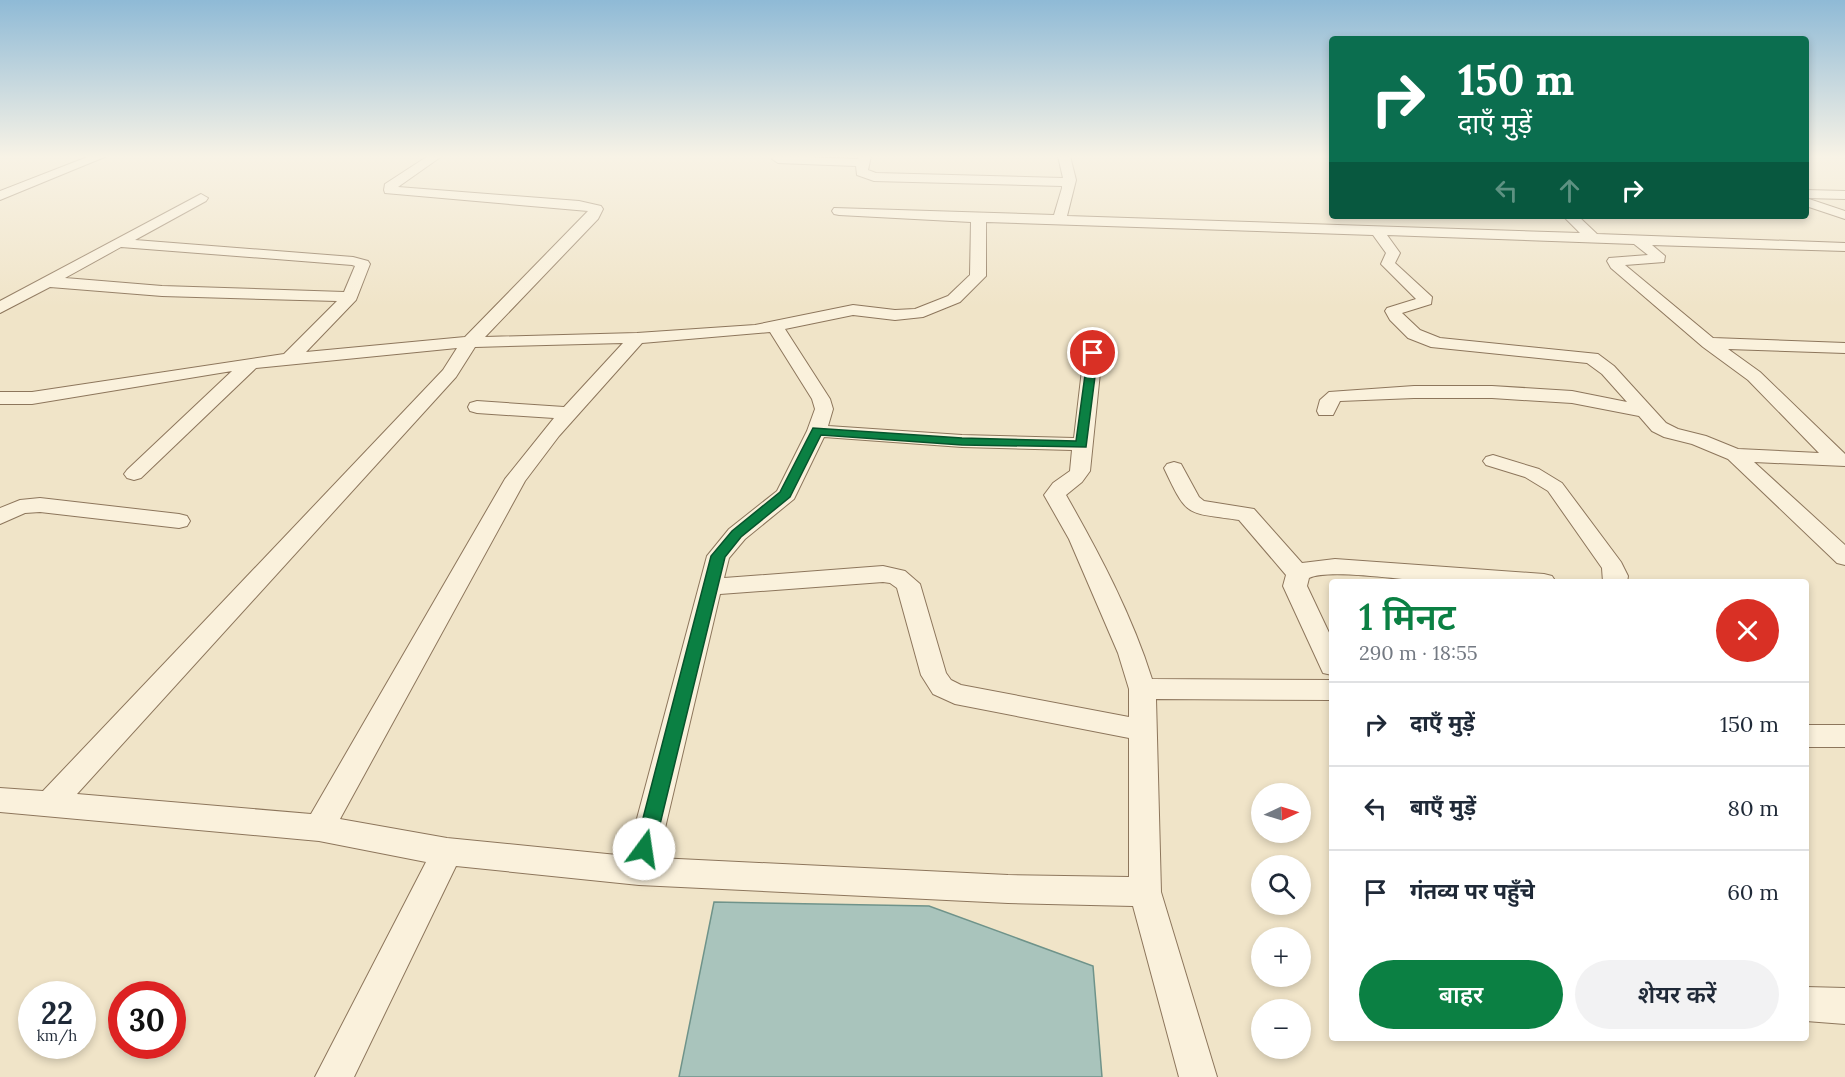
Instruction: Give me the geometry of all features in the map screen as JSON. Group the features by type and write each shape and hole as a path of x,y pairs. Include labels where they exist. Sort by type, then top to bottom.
{"street":[{"path":"0,308 186,206"},
{"path":"51,803 450,373 470,342 593,216 596,209 591,206"},
{"path":"1059,220 1064,206"},
{"path":"1809,208 1822,207 1845,214"},
{"path":"839,211 1595,240 1845,247"},
{"path":"0,398 32,398 251,363 470,342 637,338 775,327 839,312 867,310 906,315 943,305 954,299 978,276 978,222 982,218"},
{"path":"1573,219 1595,240"},
{"path":"1378,232 1394,253 1388,264 1424,297 1425,301 1393,311 1395,317 1414,334 1425,340 1449,345 1592,358 1608,370 1659,427 1717,446 1735,455 1845,558"},
{"path":"1639,241 1659,259 1622,259 1614,261 1616,265 1709,343 1754,376 1842,460"},
{"path":"120,243 353,261 363,264 363,269 350,297 289,359"},
{"path":"46,282 162,291 350,297"},
{"path":"639,871 718,556 726,544 786,494 817,431 824,409 821,399 775,327"},
{"path":"319,828 515,478 569,413 637,338"},
{"path":"1709,343 1845,348"},
{"path":"1093,353 1080,471 1076,478 1059,486 1055,495 1089,558 1131,653 1142,689 1145,892 1198,1077"},
{"path":"134,474 251,363"},
{"path":"1326,411 1329,400 1336,396 1414,392 1558,395 1643,411"},
{"path":"477,407 569,413"},
{"path":"817,431 962,441 1082,444"},
{"path":"1735,455 1842,460"},
{"path":"1492,460 1532,473 1555,487 1612,567 1616,579"},
{"path":"1174,468 1190,501 1198,507 1246,514 1298,574"},
{"path":"0,518 20,507 40,505 179,521"},
{"path":"1298,574 1311,568 1335,567 1502,579"},
{"path":"711,587 883,574 897,576 908,584 934,675 942,687 955,694 1142,730"},
{"path":"1298,574 1295,586 1329,660"},
{"path":"1142,689 1329,690"},
{"path":"1809,736 1845,736"},
{"path":"0,800 319,828 447,852 639,871 1008,889 1145,892"},
{"path":"334,1077 447,852"},
{"path":"1809,1004 1845,1006"}],"water":[{"path":"714,902 929,906 1093,966 1102,1077 679,1077"}],"route":[{"path":"644,849 718,556 726,544 786,494 817,431 962,441 1082,444 1093,353"}]}
